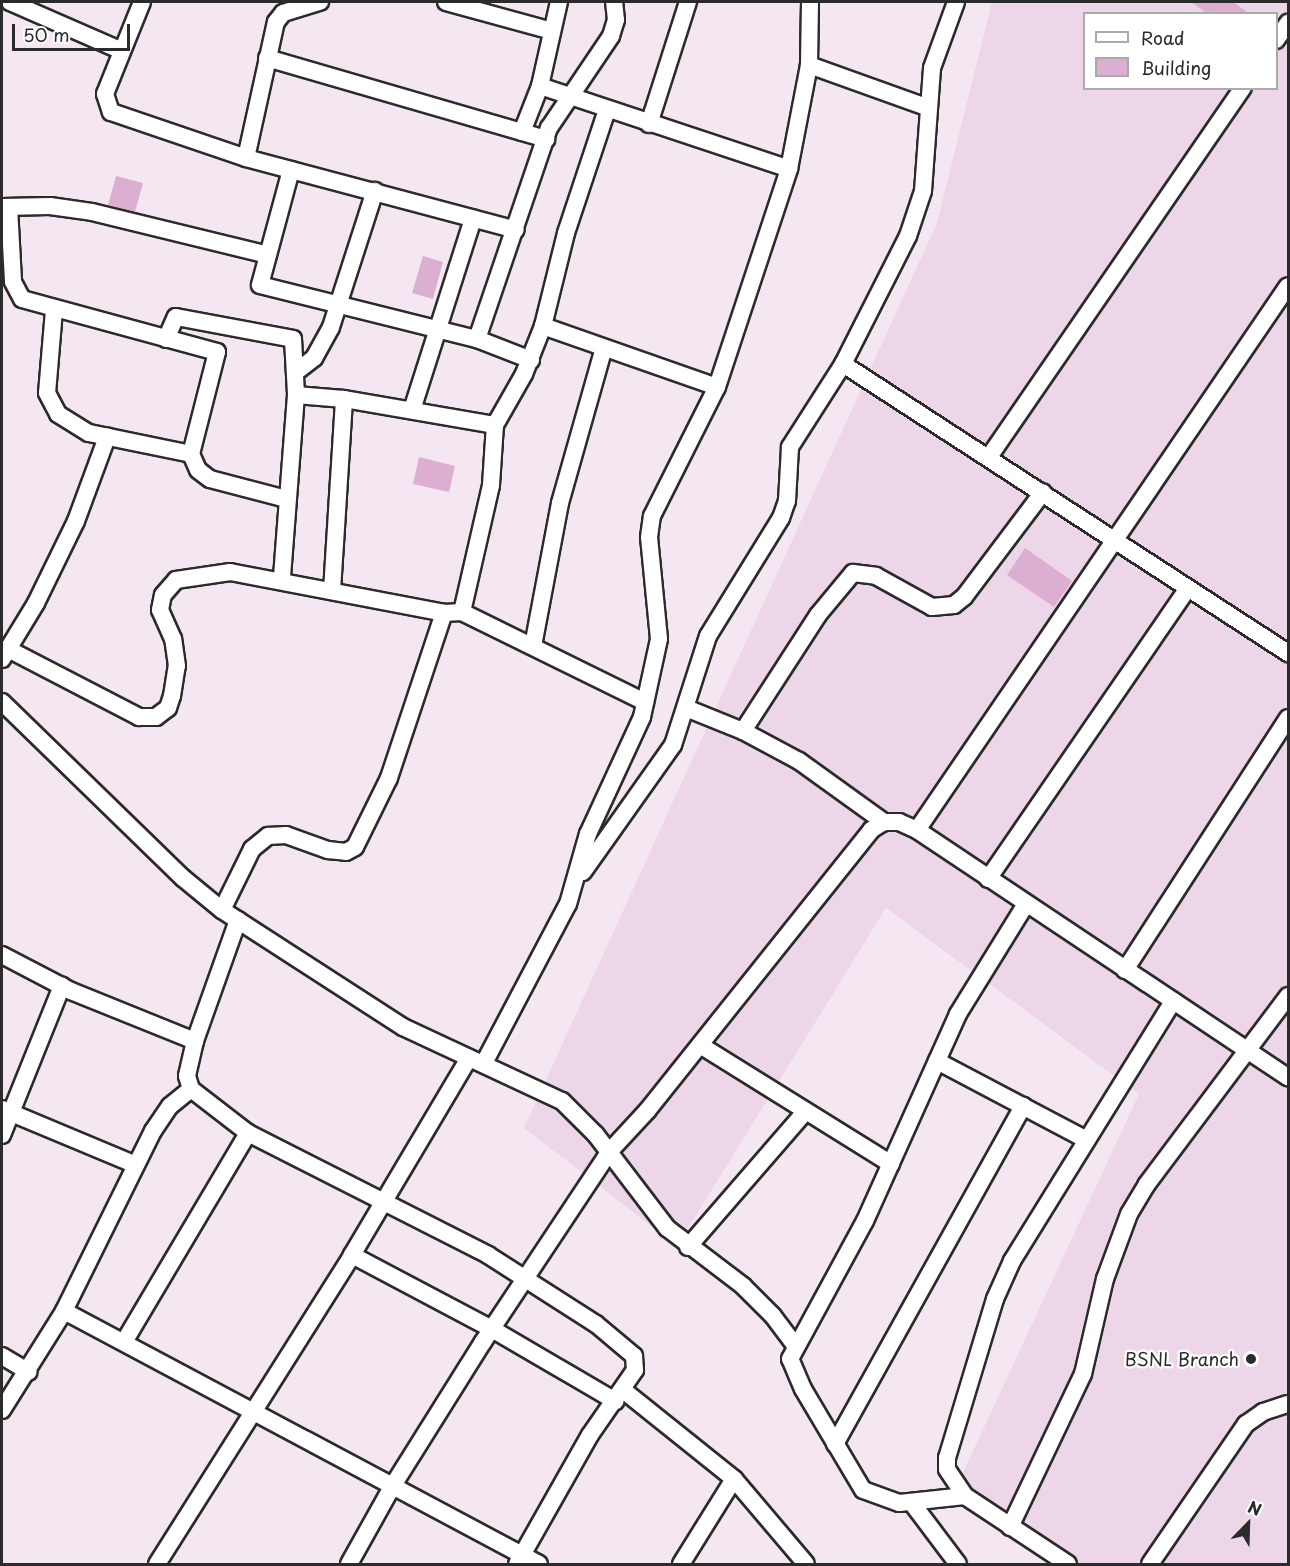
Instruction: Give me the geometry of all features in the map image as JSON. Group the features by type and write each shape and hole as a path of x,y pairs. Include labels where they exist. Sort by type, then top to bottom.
{"street":[{"path":"10,2 122,51"},
{"path":"142,2 105,94 111,112 246,158 516,230"},
{"path":"246,158 276,22 283,13 320,2"},
{"path":"446,2 552,31"},
{"path":"522,132 540,86 559,2"},
{"path":"477,339 546,139 567,98 610,36 616,20 614,2"},
{"path":"649,124 688,2"},
{"path":"577,880 588,834 645,702 659,639 650,537 652,516 717,387 789,169 809,65 806,2"},
{"path":"157,1564 252,1408 476,1061 577,880 673,745 708,636 781,518 787,501 790,447 843,364 916,216 925,168 926,107 932,68 956,2"},
{"path":"1278,37 1288,23"},
{"path":"267,58 546,139"},
{"path":"809,65 926,107"},
{"path":"540,86 567,98 789,169"},
{"path":"989,457 1242,90"},
{"path":"462,612 491,485 495,425 531,360 543,326 566,233 607,110"},
{"path":"291,170 260,285 437,331 477,339 531,360"},
{"path":"296,372 314,358 339,306 375,191"},
{"path":"268,255 92,212 50,206 5,207 13,282 17,292 29,304 217,352 191,454 198,470 210,479 287,499"},
{"path":"412,410 473,219"},
{"path":"917,830 1117,541 1288,285"},
{"path":"54,310 47,393 51,404 72,426 107,437 191,454"},
{"path":"166,339 176,317 293,339 296,395 282,579"},
{"path":"543,326 717,387"},
{"path":"533,646 560,503 604,348"},
{"path":"843,364 1288,653"},
{"path":"296,395 344,399 495,425"},
{"path":"332,591 344,399"},
{"path":"107,437 76,521 5,654 139,717 156,717 170,702 177,666 173,639 160,610 162,595 176,580 230,572 282,579 444,614 462,612 645,702"},
{"path":"743,731 818,615 853,573 876,576 932,607 954,605 964,597 1043,492"},
{"path":"988,879 1187,589"},
{"path":"222,910 252,849 268,836 286,835 328,850 346,852 355,847 389,778 444,614"},
{"path":"2,702 183,878 222,910 403,1027 562,1101 609,1152 667,1228 688,1247 743,1286 773,1316 796,1346"},
{"path":"686,708 743,731 799,761 884,822"},
{"path":"1125,970 1288,718"},
{"path":"349,1564 392,1487 492,1329 609,1152 700,1045 871,831 884,822 899,822 917,830 1288,1077"},
{"path":"965,1496 912,1503 878,1498 863,1490 793,1371 790,1359 865,1221 976,980 1026,904"},
{"path":"238,920 195,1041 187,1076 191,1089 248,1133 461,1241 526,1278 628,1350 635,1370 590,1435 519,1560"},
{"path":"2,955 62,986 195,1041"},
{"path":"2,1135 6,1110 62,986"},
{"path":"1010,1527 1083,1374 1105,1279 1129,1214 1147,1184 1288,996"},
{"path":"1068,1564 965,1496 947,1469 947,1458 995,1299 1012,1262 1085,1139 1173,1001"},
{"path":"700,1045 891,1164"},
{"path":"937,1061 1085,1139"},
{"path":"2,1410 28,1372 64,1311 162,1117 191,1089"},
{"path":"836,1444 1023,1106"},
{"path":"6,1110 136,1165"},
{"path":"688,1247 806,1111"},
{"path":"124,1342 248,1133"},
{"path":"352,1255 619,1396 734,1479 806,1564"},
{"path":"64,1311 252,1408 519,1560 539,1564"},
{"path":"2,1356 28,1372"},
{"path":"1150,1564 1246,1424 1263,1412 1288,1404"},
{"path":"681,1564 734,1479"},
{"path":"912,1503 958,1564"}],"shaded area":[{"path":"992,2 1288,2 1288,1564 1064,1564 953,1494 1139,1094 886,908 677,1246 524,1128 937,223"}],"building":[{"path":"1191,2 1233,2 1247,12 1205,12"},
{"path":"116,176 143,183 135,212 108,205"},
{"path":"423,256 443,262 433,299 412,293"},
{"path":"419,457 455,466 449,492 413,484"},
{"path":"1025,548 1072,581 1054,607 1007,575"}],"place":[{"name":"BSNL Branch","path":"1251,1359"}]}
